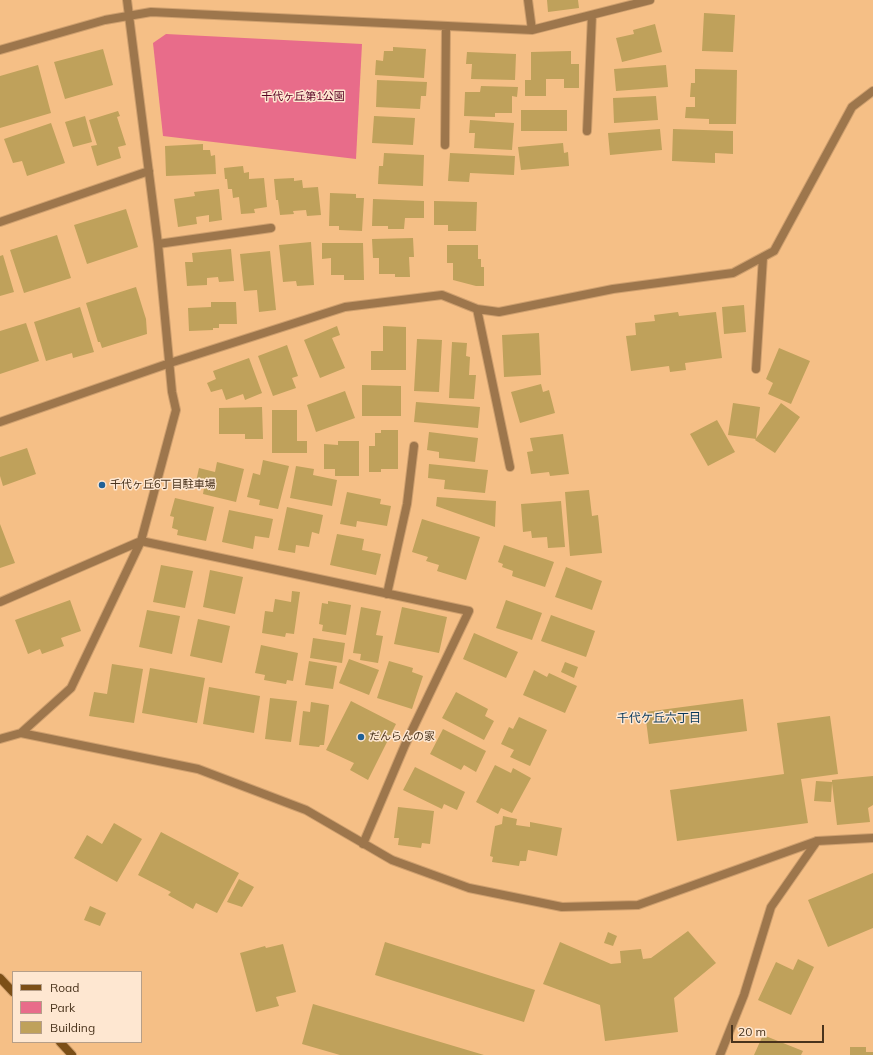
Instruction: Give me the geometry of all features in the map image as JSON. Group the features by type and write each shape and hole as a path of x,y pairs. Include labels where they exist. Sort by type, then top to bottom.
{"street":[{"path":"0,739 21,733 71,688 141,541 176,410 172,392 158,244 127,0"},
{"path":"528,0 532,30"},
{"path":"0,50 129,15 151,12 532,30 650,0"},
{"path":"587,131 592,15"},
{"path":"445,145 446,27"},
{"path":"0,422 170,363 345,307 442,295 476,309 499,312 613,289 733,273 774,252 852,107 873,91"},
{"path":"0,222 149,171"},
{"path":"158,244 271,228"},
{"path":"756,369 763,257"},
{"path":"476,309 510,467"},
{"path":"387,594 407,504 414,446"},
{"path":"0,602 141,541 469,611 405,745 363,844"},
{"path":"21,733 198,769 306,810 392,860 469,888 562,907 638,905 817,841 873,838"},
{"path":"720,1055 744,995 771,907 817,841"},
{"path":"0,978 12,991"},
{"path":"61,1043 72,1055"}],"green space":[{"name":"千代ヶ丘第1公園","path":"166,34 362,44 356,159 163,136 153,43"}],"building":[{"path":"547,0 578,0 579,8 548,12"},
{"path":"704,13 735,15 733,52 702,51"},
{"path":"655,24 662,52 622,62 616,38 634,34 633,30"},
{"path":"393,47 426,49 424,78 375,75 376,60 383,61 384,51 393,51"},
{"path":"103,49 113,85 65,99 54,62"},
{"path":"571,51 571,64 579,64 579,88 564,88 564,79 546,79 546,96 525,96 525,80 531,80 531,52"},
{"path":"467,52 516,54 515,80 471,79 472,64 466,64"},
{"path":"38,65 51,113 0,128 0,76"},
{"path":"666,65 668,87 616,91 614,69"},
{"path":"695,69 737,70 736,124 709,124 709,119 685,118 686,107 695,107 695,97 690,97 691,83 695,83"},
{"path":"377,80 427,82 426,96 421,96 420,109 376,107"},
{"path":"481,86 518,87 517,97 512,96 512,113 495,113 495,117 464,116 465,92 480,92"},
{"path":"656,96 658,120 614,123 613,98"},
{"path":"521,110 567,110 567,131 521,131"},
{"path":"118,111 120,116 117,117 126,145 118,147 121,158 97,166 91,146 97,145 89,120"},
{"path":"85,116 92,142 73,147 65,122"},
{"path":"374,116 415,118 413,145 372,143"},
{"path":"470,120 514,123 512,150 474,148 475,133 469,133"},
{"path":"51,123 65,163 27,176 22,161 13,163 4,139"},
{"path":"660,129 662,150 610,155 608,133"},
{"path":"673,129 733,131 733,154 715,153 715,163 672,161"},
{"path":"563,143 564,153 568,152 569,166 521,170 518,147"},
{"path":"203,144 203,150 210,150 211,156 215,155 216,174 166,176 165,146"},
{"path":"384,153 424,155 423,186 378,184 379,166 383,166"},
{"path":"450,153 515,156 514,175 470,173 469,182 448,181"},
{"path":"243,166 244,173 249,172 249,179 264,178 267,207 254,209 255,213 241,214 239,197 233,198 232,189 228,189 227,179 225,179 224,168"},
{"path":"294,178 294,181 302,180 303,188 318,187 321,215 307,216 306,210 293,211 294,214 280,215 278,200 276,200 274,179"},
{"path":"219,189 222,220 209,222 209,215 196,217 197,224 178,227 174,199 195,196 194,192"},
{"path":"330,193 356,194 356,198 364,198 362,231 339,230 339,226 329,226"},
{"path":"373,199 424,201 424,218 405,218 404,229 388,229 388,226 372,226"},
{"path":"434,201 477,202 476,231 448,231 448,225 434,225"},
{"path":"126,209 138,247 87,264 74,225"},
{"path":"57,235 71,278 24,293 10,250"},
{"path":"413,238 414,257 409,257 410,277 395,277 395,274 379,274 379,258 373,258 372,239"},
{"path":"311,242 314,285 297,286 296,281 283,282 279,245"},
{"path":"322,243 363,243 364,280 344,280 344,275 331,275 331,258 322,259"},
{"path":"447,245 478,245 478,259 481,259 481,267 484,267 484,286 476,286 453,280 453,263 447,263"},
{"path":"231,249 234,281 219,282 218,277 207,278 207,285 187,286 185,262 193,262 192,253"},
{"path":"270,251 276,310 259,312 257,290 244,291 240,254"},
{"path":"3,255 14,292 0,296 0,256"},
{"path":"136,287 146,319 147,334 102,348 100,342 98,342 86,303"},
{"path":"211,302 236,302 237,324 219,324 219,328 213,328 213,330 189,331 188,308 211,307"},
{"path":"744,305 746,332 724,334 722,307"},
{"path":"80,307 94,352 73,358 72,353 46,361 34,322"},
{"path":"678,312 679,316 716,312 722,358 685,363 686,370 670,372 669,366 631,371 626,336 636,335 635,323 655,321 654,315"},
{"path":"26,323 39,361 0,374 0,331"},
{"path":"337,326 340,335 332,338 345,368 320,378 304,340"},
{"path":"383,326 406,327 406,370 371,370 371,351 383,351"},
{"path":"539,333 541,375 504,377 502,335"},
{"path":"417,339 442,340 439,392 414,391"},
{"path":"452,342 467,343 466,356 470,357 469,375 476,375 474,399 449,398"},
{"path":"287,345 298,376 292,378 296,388 273,396 258,356"},
{"path":"779,348 810,361 791,404 768,394 773,383 766,379"},
{"path":"249,358 262,393 245,400 243,394 226,400 222,389 211,392 207,383 216,379 213,371"},
{"path":"541,384 543,392 549,390 555,413 520,423 511,392"},
{"path":"362,385 401,386 401,416 362,416"},
{"path":"345,391 355,418 316,432 307,405"},
{"path":"416,402 480,407 478,428 414,422"},
{"path":"733,403 760,407 756,439 728,435"},
{"path":"781,403 800,417 775,453 755,440"},
{"path":"262,407 263,439 245,439 245,434 219,434 219,408"},
{"path":"272,410 297,410 297,441 307,441 307,453 272,453"},
{"path":"717,420 735,452 708,466 690,434"},
{"path":"381,430 398,430 398,469 381,469 381,472 369,472 369,446 375,446 375,433 381,433"},
{"path":"429,432 478,438 475,462 439,458 439,452 427,450"},
{"path":"563,434 569,474 550,476 549,472 531,474 527,452 533,451 530,438"},
{"path":"338,441 359,441 359,476 335,476 335,469 324,469 324,444 338,445"},
{"path":"27,448 36,474 3,486 0,476 0,457"},
{"path":"263,460 289,466 278,509 259,505 260,500 247,497 253,473 260,475"},
{"path":"217,462 244,469 236,502 203,494 204,488 195,486 199,468 215,472"},
{"path":"429,464 488,470 485,493 444,489 445,480 428,478"},
{"path":"296,466 314,469 313,475 337,480 332,506 290,498"},
{"path":"589,490 592,516 598,515 602,553 570,556 565,492"},
{"path":"347,492 381,499 380,504 391,506 387,526 357,521 356,527 340,524"},
{"path":"437,497 496,501 495,527 436,506"},
{"path":"175,498 214,507 206,541 177,535 178,530 172,528 174,517 170,516"},
{"path":"561,501 565,547 548,548 547,537 532,538 531,531 523,532 521,504"},
{"path":"287,507 323,515 319,534 312,532 309,547 296,545 295,553 278,550"},
{"path":"229,510 273,519 269,538 255,536 253,549 222,542"},
{"path":"422,519 480,537 466,580 437,571 439,565 426,561 428,557 412,552"},
{"path":"0,524 15,563 0,568"},
{"path":"337,534 364,539 362,550 381,554 376,575 330,565"},
{"path":"504,545 554,562 545,587 512,576 513,571 502,567 503,564 498,562"},
{"path":"161,565 193,571 185,608 153,602"},
{"path":"566,567 602,581 592,610 555,597"},
{"path":"210,570 243,577 235,614 203,607"},
{"path":"292,591 300,592 294,634 286,633 285,637 262,633 265,611 273,612 275,599 291,602"},
{"path":"70,600 81,631 61,638 64,646 42,654 40,649 28,654 15,620"},
{"path":"506,600 542,613 532,640 496,628"},
{"path":"328,601 351,605 346,635 322,631 323,625 319,624 322,603 328,604"},
{"path":"361,607 381,611 376,635 383,636 378,663 360,660 361,654 353,653"},
{"path":"402,607 447,617 439,653 394,644"},
{"path":"147,610 180,616 172,654 139,647"},
{"path":"551,615 595,631 586,657 541,641"},
{"path":"198,619 230,626 222,663 190,656"},
{"path":"474,633 518,652 506,678 463,659"},
{"path":"313,638 345,643 342,663 310,658"},
{"path":"261,645 298,653 293,681 287,680 286,684 264,680 265,675 255,673"},
{"path":"349,659 379,670 369,695 339,683"},
{"path":"309,661 337,666 333,689 305,685"},
{"path":"389,661 413,668 412,672 423,676 412,709 377,698"},
{"path":"565,662 578,667 574,678 561,672"},
{"path":"112,664 143,669 134,723 89,716 94,692 107,694"},
{"path":"150,668 205,678 197,723 142,713"},
{"path":"534,670 547,677 549,673 577,686 565,713 523,695"},
{"path":"209,687 260,696 254,733 203,724"},
{"path":"456,692 488,709 485,716 494,721 484,740 442,718"},
{"path":"270,698 297,701 291,742 265,739"},
{"path":"743,699 747,731 649,744 645,712"},
{"name":"だんらんの家","path":"351,701 396,724 368,780 350,770 354,763 326,750"},
{"path":"311,702 329,705 324,745 320,745 319,747 299,745 303,711 310,712"},
{"path":"830,716 838,774 801,779 808,823 677,841 670,790 784,774 777,723"},
{"path":"519,717 547,730 530,766 510,757 514,750 501,744 509,727 513,729"},
{"path":"443,729 486,751 476,772 464,765 461,770 430,754"},
{"path":"495,765 511,773 513,768 531,778 512,813 501,808 498,814 476,802"},
{"path":"415,767 465,792 457,810 444,804 442,809 403,790"},
{"path":"873,776 873,805 868,808 870,822 837,825 832,783 831,802 814,801 816,781 832,782 832,780"},
{"path":"398,807 434,811 430,844 422,843 421,848 398,845 399,838 394,838"},
{"path":"503,816 517,819 516,825 530,827 530,822 562,828 557,856 528,850 526,861 520,861 519,866 492,862 493,857 490,856 495,826 502,824"},
{"path":"114,823 142,839 117,882 74,858 87,835 102,844"},
{"path":"161,832 239,873 217,913 196,903 193,909 168,895 171,892 138,875"},
{"path":"873,873 873,928 828,947 808,900"},
{"path":"239,879 254,887 242,907 227,902"},
{"path":"90,906 106,913 100,926 84,920"},
{"path":"688,931 716,963 674,998 678,1032 605,1041 600,1005 543,984 560,942 611,964 621,963 620,951 641,949 643,959 651,958"},
{"path":"608,932 617,936 613,946 604,943"},
{"path":"385,942 535,990 524,1022 375,975"},
{"path":"283,944 296,992 276,997 279,1006 256,1012 240,953 265,946 266,948"},
{"path":"798,959 814,967 791,1015 758,1000 776,962 793,970"},
{"path":"313,1004 484,1055 340,1055 302,1044"},
{"path":"763,1035 803,1051 801,1055 754,1055"},
{"path":"850,1047 866,1047 866,1052 873,1052 873,1055 850,1055"}],"place":[{"name":"千代ヶ丘6丁目駐車場","path":"102,485"},
{"name":"だんらんの家","path":"361,737"}],"district":[{"name":"千代ケ丘六丁目","path":"659,718"}]}
